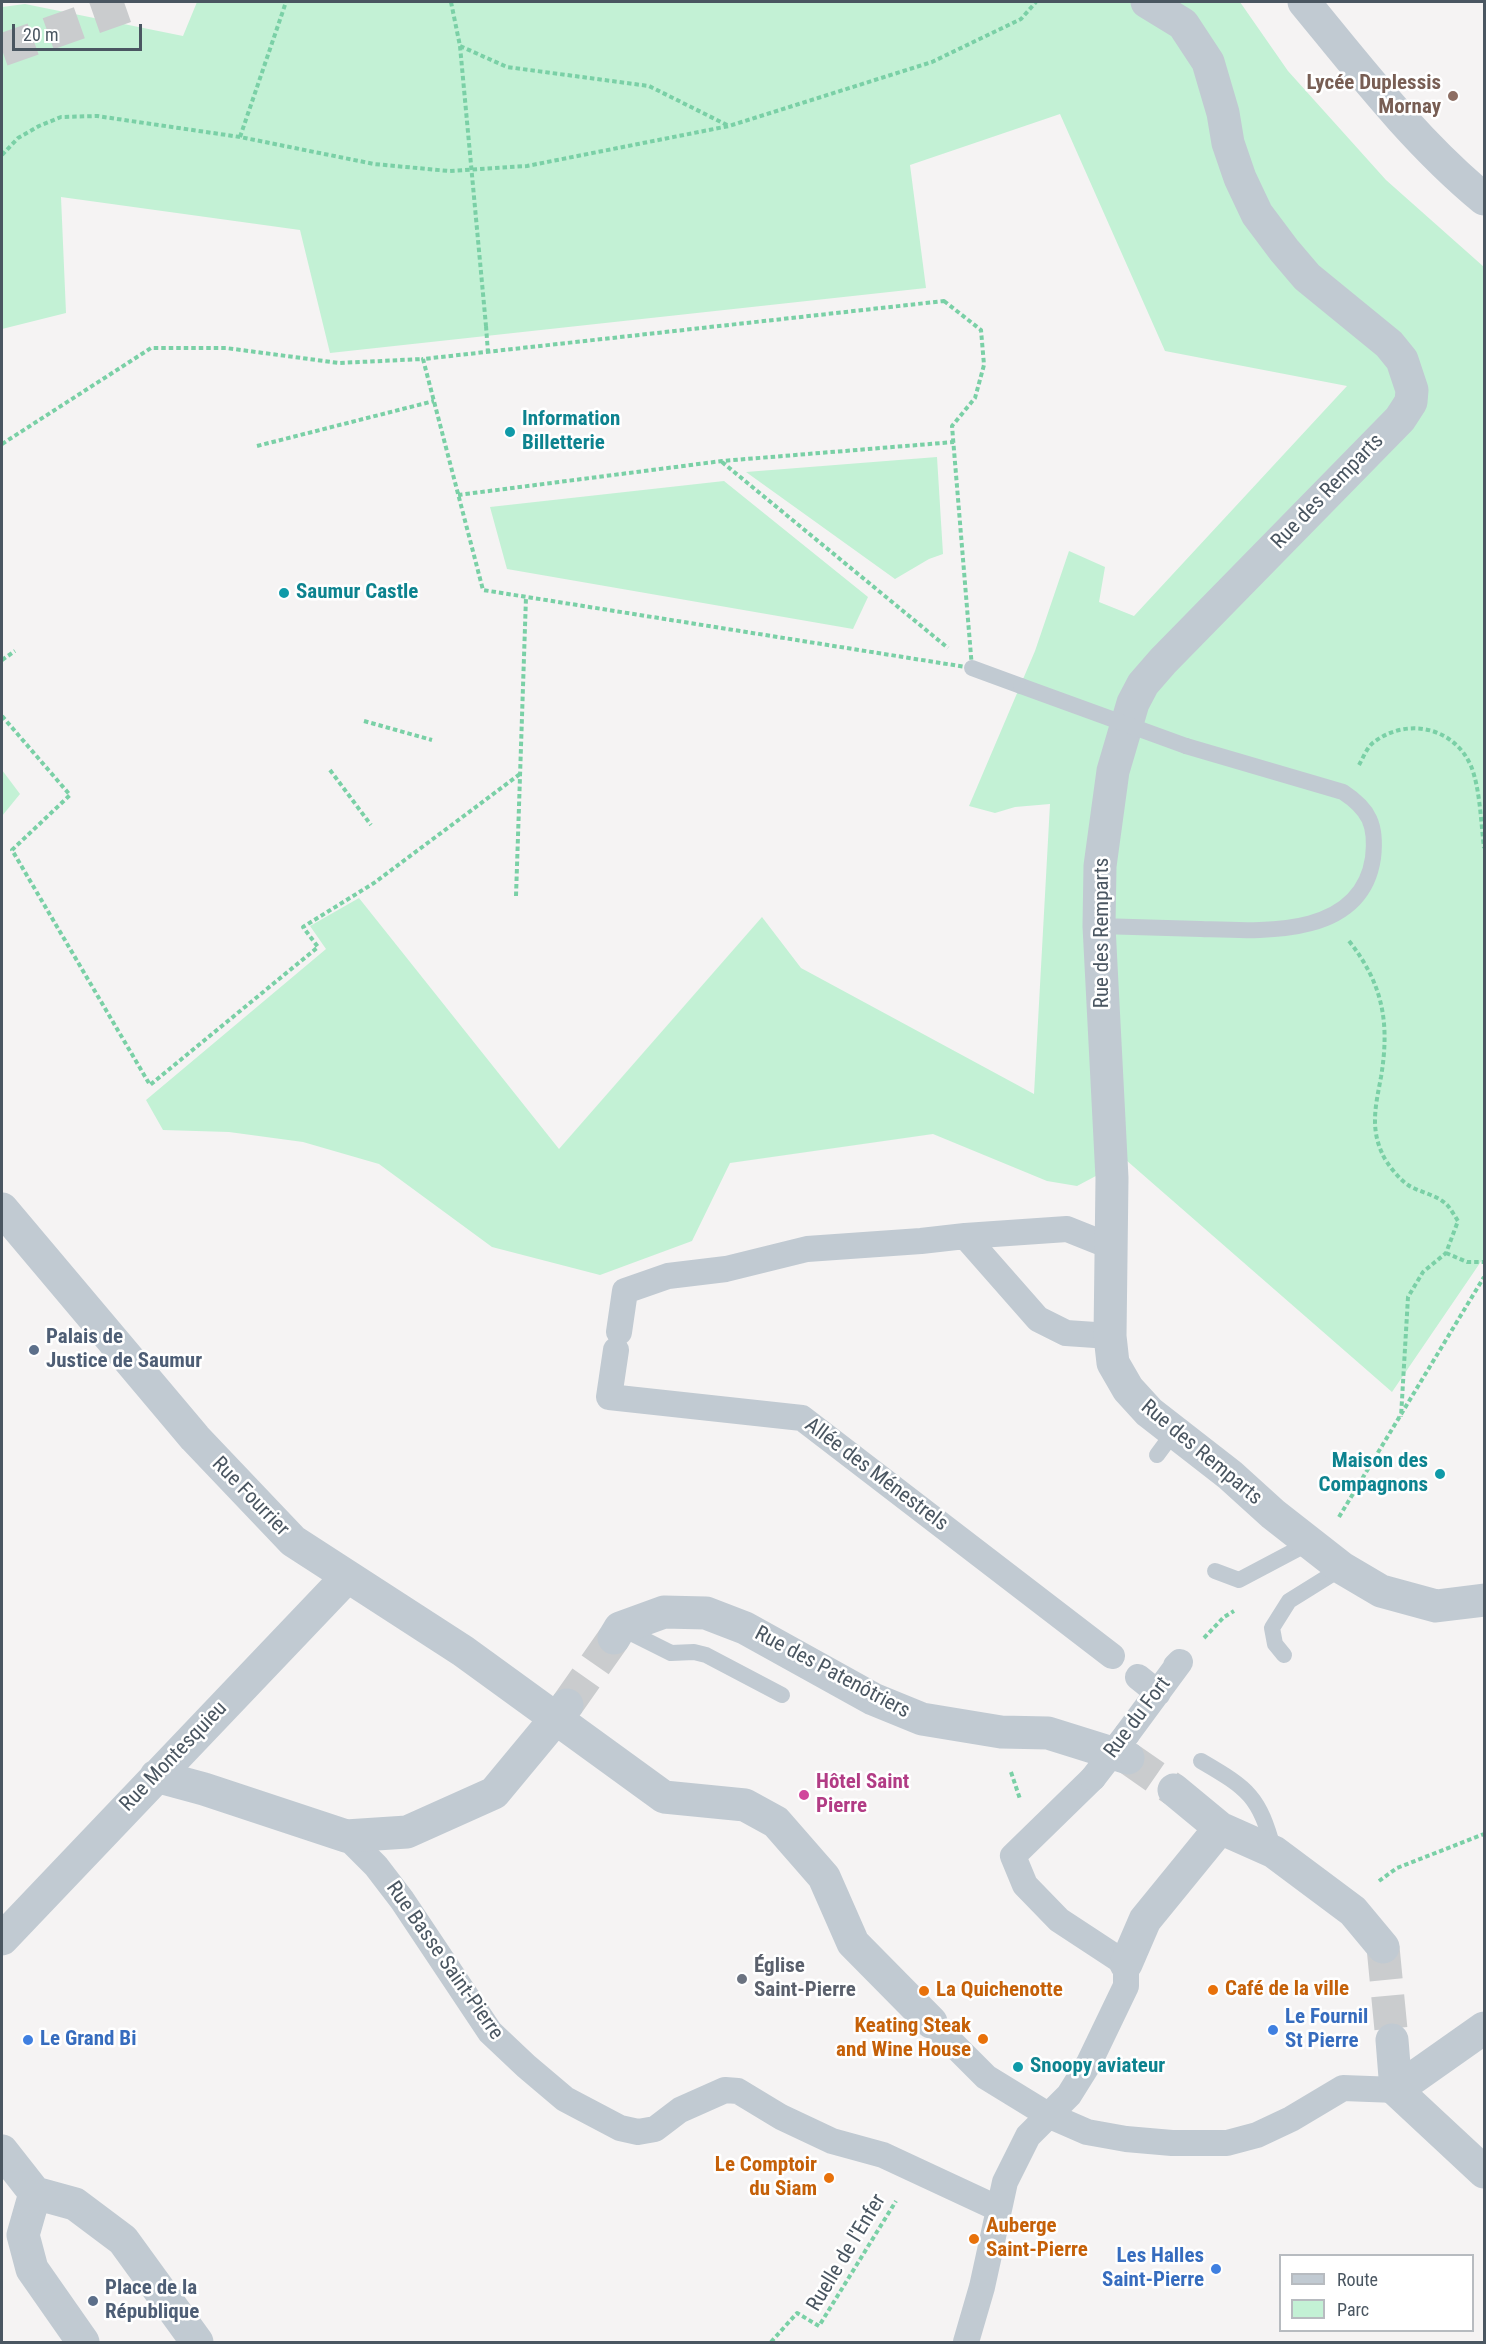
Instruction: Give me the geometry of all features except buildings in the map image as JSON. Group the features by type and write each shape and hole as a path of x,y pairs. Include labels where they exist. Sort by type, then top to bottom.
{"street":[{"name":"Rue des Remparts","path":"1148,2 1183,24 1208,62 1223,113 1228,143 1240,178 1257,214 1307,277 1389,344 1402,360 1412,390 1411,402 1400,419 1163,661 1143,684 1133,703 1113,771 1100,866 1099,926 1112,1178 1110,1336 1113,1363 1128,1389 1149,1412 1166,1444 1230,1475 1273,1514 1323,1554 1381,1592 1436,1606 1485,1600"},
{"path":"1304,2 1386,102 1460,179 1485,199"},
{"name":"Rue Fourrier","path":"2,1209 195,1438 293,1541 562,1712 664,1797 745,1805 776,1822 824,1877 853,1943 931,2022"},
{"path":"965,1236 1067,1228 1112,1247"},
{"path":"965,1236 1038,1319 1066,1334 1110,1336"},
{"name":"Allée des Ménestrels","path":"965,1236 807,1249 726,1269 668,1276 625,1291 609,1397 802,1418 1112,1656"},
{"name":"Rue Montesquieu","path":"2,1939 347,1577"},
{"name":"Rue des Patenôtriers","path":"617,1633 664,1612 706,1613 745,1628 873,1699 922,1719 1001,1732 1048,1733 1128,1746"},
{"name":"Rue du Fort","path":"1126,1964 1059,1920 1025,1885 1013,1856 1128,1746 1158,1693 1180,1662 1176,1666"},
{"path":"1138,1677 1158,1693"},
{"path":"156,1776 204,1789 346,1836 407,1832 494,1792 562,1712"},
{"path":"1174,1790 1220,1828 1274,1852 1353,1911 1383,1947"},
{"path":"966,2343 982,2287 1005,2182 1028,2136 1069,2095 1107,2030 1126,1986 1126,1964 1144,1920 1220,1828"},
{"name":"Rue Basse Saint-Pierre","path":"346,1836 376,1866 402,1900 490,2032 565,2099 620,2128 638,2132 655,2129 680,2110 725,2090 738,2091 781,2117 832,2141 883,2154 999,2209"},
{"path":"931,2022 986,2077 1048,2115 1087,2132 1126,2139 1172,2143 1227,2143 1257,2135 1283,2123 1343,2088 1396,2090 1485,2028"},
{"path":"1392,2040 1396,2090 1485,2172"},
{"path":"2,2151 35,2193 75,2204 123,2240 197,2343"},
{"path":"35,2193 23,2235 32,2269 82,2343"}],"lane":[{"path":"967,664 1186,746 1343,792 1361,804 1370,820 1374,840 1373,859 1367,878 1346,906 1332,916 1283,929 1251,932 1099,926"},
{"path":"1215,1571 1239,1580 1323,1554"},
{"path":"1284,1655 1275,1644 1272,1628 1323,1554"},
{"path":"617,1633 671,1653 694,1652 706,1655 782,1695"},
{"path":"1201,1761 1232,1779 1251,1796 1265,1820 1274,1852"}],"path":[{"path":"240,137 286,2"},
{"path":"451,2 460,46 488,353"},
{"path":"2,155 18,138 61,117 97,116 240,137 374,164 449,171 527,166 729,126 932,62 1021,18 1036,2"},
{"path":"460,46 507,67 649,86 729,126"},
{"path":"2,444 151,348 226,348 339,363 423,359 944,301 981,330 984,365 975,398 952,426 967,664 483,590 423,359"},
{"path":"257,446 434,401"},
{"path":"458,495 722,461 954,442"},
{"path":"722,461 954,653"},
{"path":"516,896 526,597"},
{"path":"2,660 15,651"},
{"path":"2,716 70,795 12,850 150,1085 318,947 303,927 374,883 520,774"},
{"path":"364,721 432,741"},
{"path":"1343,792 1372,744 1388,734 1406,728 1440,733 1464,753 1471,767 1485,848"},
{"path":"330,770 371,825"},
{"path":"1332,916 1364,960 1376,984 1383,1008 1386,1030 1374,1113 1375,1134 1382,1155 1407,1184 1445,1203 1458,1221 1446,1253 1423,1272 1408,1297 1401,1417"},
{"path":"1446,1253 1467,1262 1485,1262"},
{"path":"1323,1554 1401,1417 1485,1277"},
{"path":"1001,1732 1013,1781 1034,1836"},
{"path":"1353,1911 1374,1886 1396,1868 1485,1834"},
{"name":"Ruelle de l'Enfer","path":"771,2343 797,2313 819,2326 915,2170"}],"green space":[{"path":"197,2 1240,2 1288,71 1386,180 1484,267 1484,1261 1482,1260 1392,1392 1126,1160 1077,1186 1047,1181 933,1134 730,1163 692,1241 600,1275 492,1247 379,1164 303,1142 229,1132 163,1130 146,1100 326,949 310,926 359,898 559,1149 762,917 801,968 1034,1094 1050,804 1015,807 995,813 969,806 1035,651 1069,551 1105,567 1099,602 1134,616 1347,386 1165,351 1060,114 910,165 926,288 330,353 300,230 61,197 66,313 2,329 2,7 25,4 183,36"},
{"path":"937,457 943,554 929,559 895,579 746,472"},
{"path":"724,481 868,597 853,629 507,569 490,507"},
{"path":"2,770 20,794 2,816"}],"tunnel":[{"path":"2,50 138,2"},
{"path":"567,1705 614,1638"},
{"path":"1128,1758 1174,1790"},
{"path":"1383,1947 1392,2040"}],"place":[{"name":"Lycée Duplessis Mornay","path":"1453,96"},
{"name":"Information Billetterie","path":"510,432"},
{"name":"Saumur Castle","path":"284,593"},
{"name":"Palais de Justice de Saumur","path":"34,1350"},
{"name":"Maison des Compagnons","path":"1440,1474"},
{"name":"Hôtel Saint Pierre","path":"804,1795"},
{"name":"Église Saint-Pierre","path":"742,1979"},
{"name":"Café de la ville","path":"1213,1990"},
{"name":"La Quichenotte","path":"924,1991"},
{"name":"Le Fournil St Pierre","path":"1273,2030"},
{"name":"Keating Steak and Wine House","path":"983,2039"},
{"name":"Le Grand Bi","path":"28,2040"},
{"name":"Snoopy aviateur","path":"1018,2067"},
{"name":"Le Comptoir du Siam","path":"829,2178"},
{"name":"Auberge Saint-Pierre","path":"974,2239"},
{"name":"Les Halles Saint-Pierre","path":"1216,2269"},
{"name":"Place de la République","path":"93,2301"}]}
